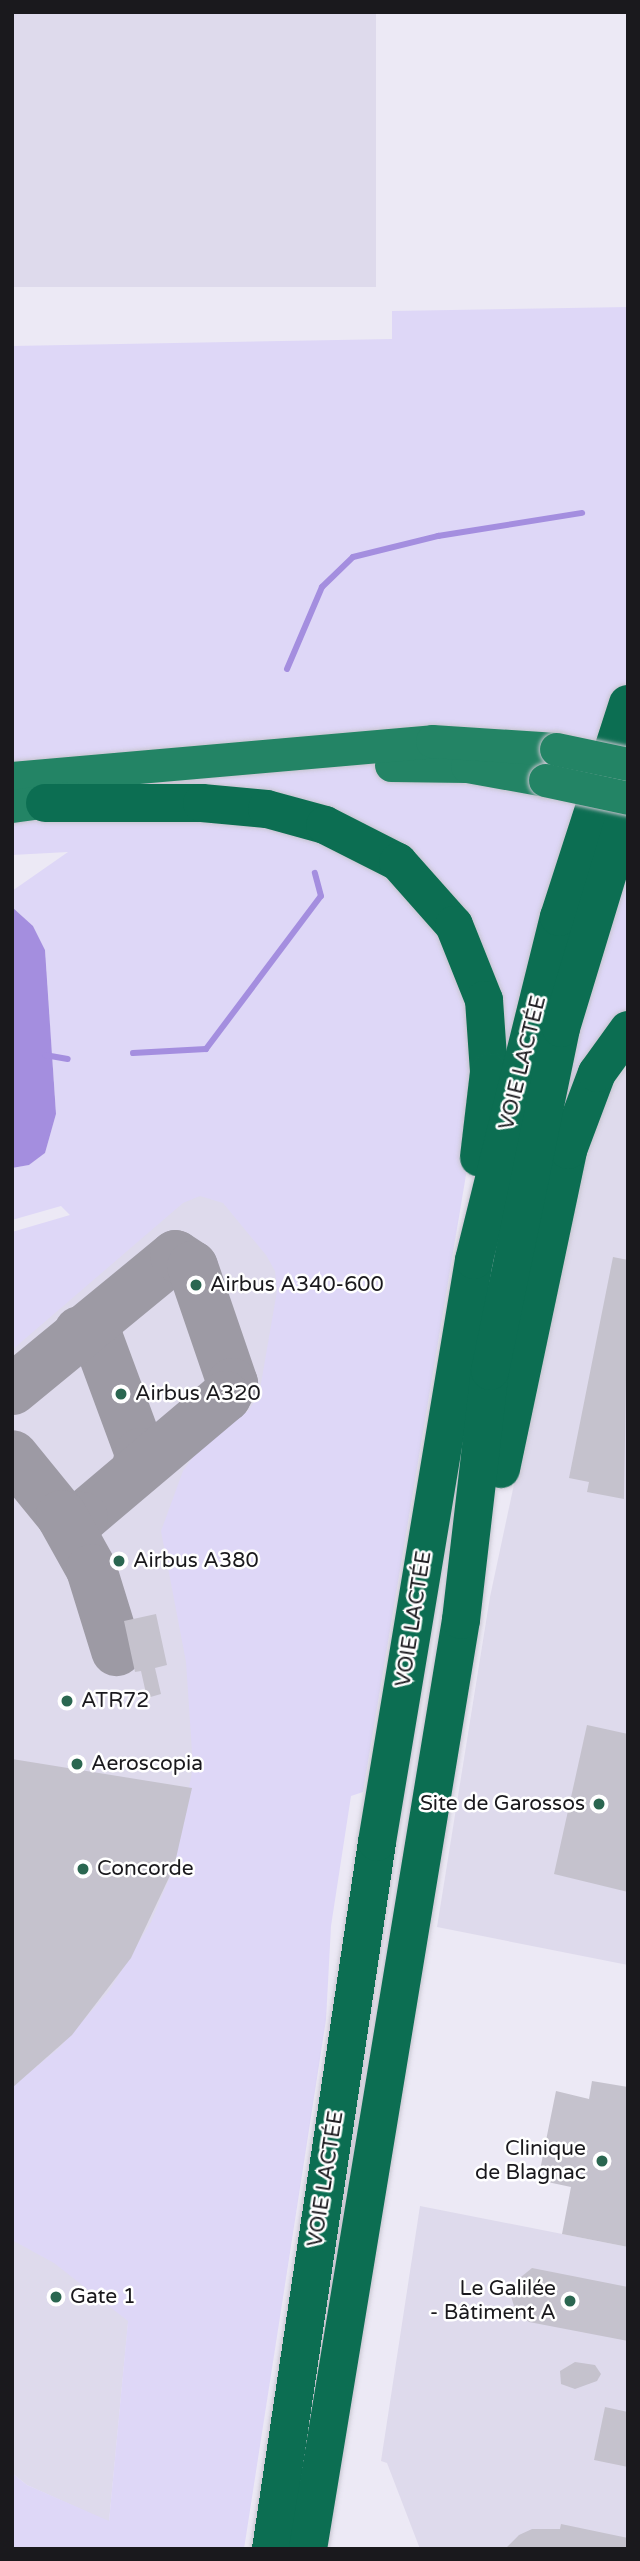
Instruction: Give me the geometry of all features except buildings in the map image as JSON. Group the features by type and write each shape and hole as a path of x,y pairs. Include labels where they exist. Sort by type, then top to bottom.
{"highway":[{"name":"VOIE LACTÉE","path":"271,2549 377,1842 474,1260 559,918 628,705"},
{"path":"29,804 202,803 267,809 325,825 398,862 454,925 484,1000 489,1072 472,1210 474,1260"},
{"name":"VOIE LACTÉE","path":"308,2549 461,1620 490,1371 517,1225 561,1028 628,807"},
{"path":"461,1620 503,1459 568,1150 597,1073 628,1030"}],"main road":[{"path":"12,778 432,741 556,749 628,764"},
{"path":"29,804 117,789 385,765 467,766 628,799"}],"shaded area":[{"path":"12,12 376,12 376,287 12,287"},
{"path":"628,307 628,1013 558,1147 464,979 477,1109 363,1792 351,1796 331,1926 326,2020 244,2549 12,2549 12,2473 27,2485 109,2521 128,2321 54,2263 12,2240 12,2087 59,2048 109,1991 151,1922 174,1867 193,1767 186,1662 161,1531 183,1471 201,1446 249,1410 259,1395 277,1291 275,1271 266,1255 223,1203 200,1196 183,1203 12,1350 12,1232 70,1215 61,1206 12,1220 12,1168 29,1165 45,1153 56,1114 45,950 33,926 12,907 12,891 68,852 12,855 12,346 392,339 392,311"},
{"path":"12,907 33,926 45,950 56,1114 45,1153 29,1165 12,1168"},
{"path":"628,1065 628,1965 437,1927 490,1597 587,1141 610,1091"},
{"path":"199,1190 216,1193 290,1274 138,2219 109,2522 27,2485 12,2473 12,1336"},
{"path":"420,2206 628,2247 628,2549 420,2549 387,2463 381,2461"}],"waterway":[{"path":"287,669 322,587 353,557 438,536 582,513"},
{"path":"133,1053 206,1049 321,896 315,873"},
{"path":"45,1055 68,1059"}],"taxiway":[{"path":"12,1389 175,1255 192,1266 232,1383 225,1396 82,1517 61,1515 12,1455"},
{"path":"79,1331 88,1329 97,1337 140,1453 136,1471"},
{"path":"61,1515 91,1569 116,1650"}],"place":[{"name":"Airbus A340-600","path":"196,1285"},
{"name":"Airbus A320","path":"121,1394"},
{"name":"Airbus A380","path":"119,1561"},
{"name":"ATR72","path":"67,1701"},
{"name":"Aeroscopia","path":"77,1764"},
{"name":"Site de Garossos","path":"599,1804"},
{"name":"Concorde","path":"83,1869"},
{"name":"Clinique de Blagnac","path":"602,2161"},
{"name":"Gate 1","path":"56,2297"},
{"name":"Le Galilée - Bâtiment A","path":"570,2301"}]}
